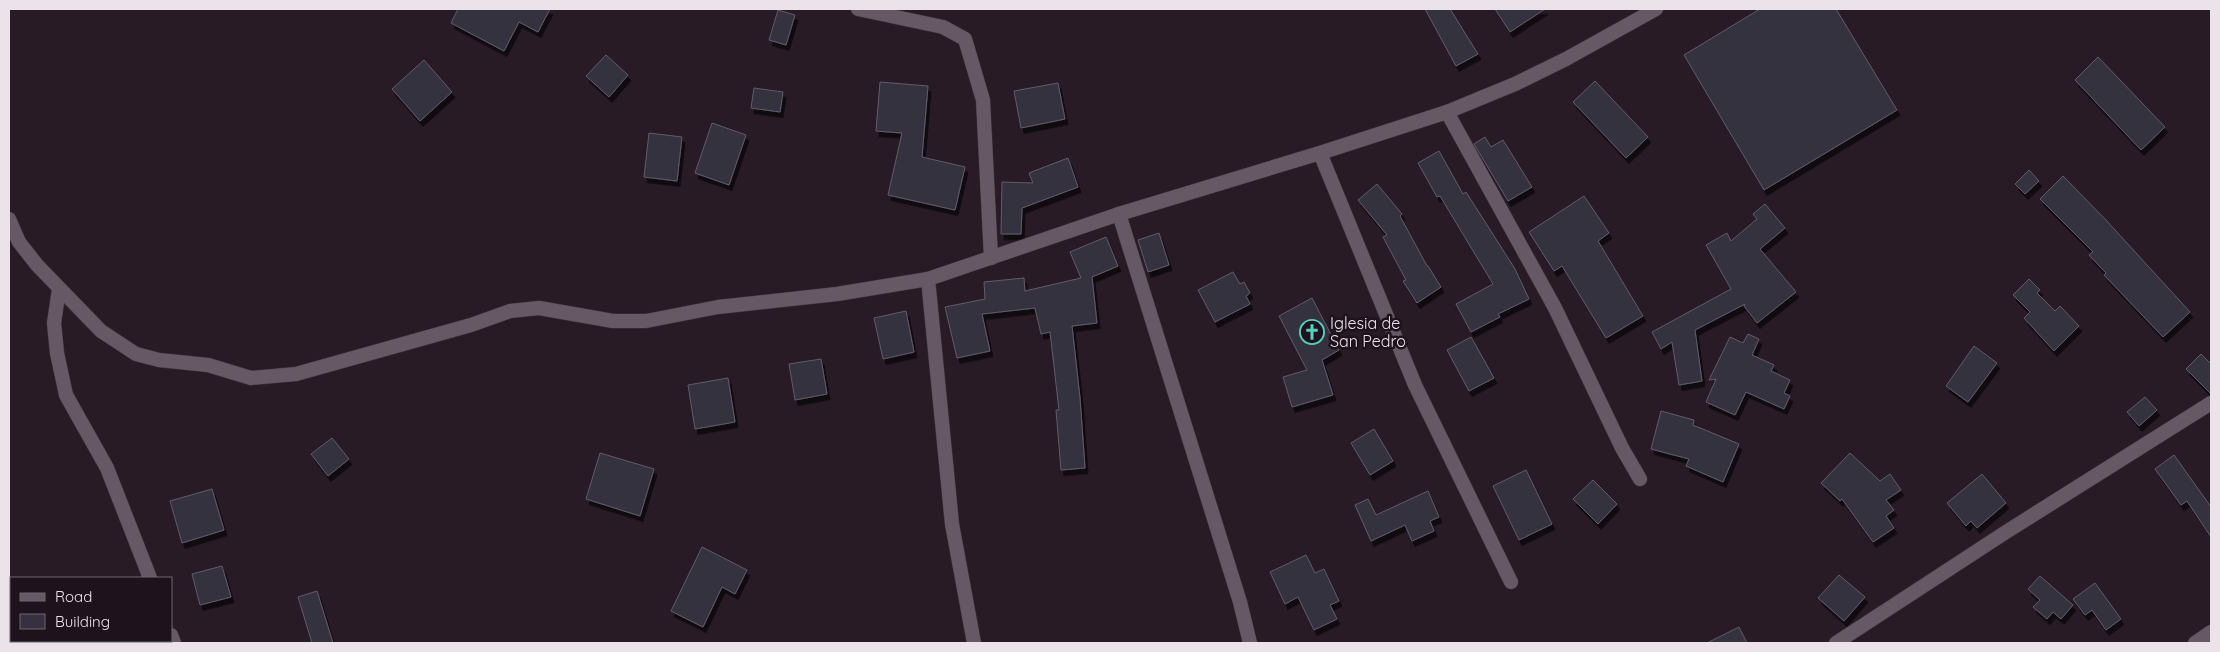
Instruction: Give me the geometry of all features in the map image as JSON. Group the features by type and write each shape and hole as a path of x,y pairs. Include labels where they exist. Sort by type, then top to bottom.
{"street":[{"path":"858,9 943,27 965,39 984,100 992,258"},
{"path":"9,219 19,242 59,289 101,331 136,354 159,360 208,364 251,378 296,374 471,325 510,311 540,308 613,321 646,321 718,307 837,294 928,279 1119,214 1447,112 1515,84 1656,9"},
{"path":"1447,112 1555,308 1622,448 1640,479"},
{"path":"1320,153 1415,385 1510,582"},
{"path":"1119,214 1240,602 1250,643"},
{"path":"928,279 952,524 974,643"},
{"path":"59,289 54,323 57,353 66,395 107,468 150,577"},
{"path":"1836,643 2006,532 2211,403"},
{"path":"2194,643 2211,632"}],"building":[{"path":"458,9 550,9 538,32 519,22 504,51 451,23"},
{"path":"1425,9 1450,9 1478,54 1456,66"},
{"path":"1495,9 1545,9 1510,32"},
{"path":"1760,9 1836,9 1897,110 1764,190 1684,55"},
{"path":"778,10 795,15 786,45 769,40"},
{"path":"606,55 628,75 609,97 586,76"},
{"path":"2098,57 2165,127 2141,150 2075,80"},
{"path":"424,60 452,92 420,121 392,89"},
{"path":"1595,81 1648,137 1626,158 1573,102"},
{"path":"880,82 928,86 922,157 965,167 955,210 888,195 902,133 876,131"},
{"path":"1058,83 1065,119 1021,128 1014,91"},
{"path":"754,88 783,92 780,112 751,108"},
{"path":"712,123 746,135 729,185 695,173"},
{"path":"649,133 682,137 677,181 644,177"},
{"path":"1485,137 1491,147 1503,140 1532,187 1508,201 1474,144"},
{"path":"1439,151 1463,194 1466,192 1515,269 1529,299 1498,314 1500,317 1471,332 1456,304 1493,284 1440,196 1437,197 1418,163"},
{"path":"1068,158 1078,187 1022,208 1021,234 1001,234 1002,182 1033,183 1029,173"},
{"path":"2029,170 2039,181 2025,194 2015,184"},
{"path":"2063,176 2190,312 2163,337 2104,275 2106,273 2089,255 2093,252 2040,199"},
{"path":"1377,184 1402,214 1400,216 1427,266 1441,287 1417,303 1403,281 1406,280 1383,237 1387,235 1358,200"},
{"path":"1584,196 1609,233 1598,241 1643,316 1606,338 1562,266 1554,271 1529,232"},
{"path":"1765,204 1785,228 1760,249 1796,292 1757,323 1744,306 1745,304 1695,330 1702,381 1679,385 1672,342 1661,349 1652,332 1731,289 1706,245 1727,233 1731,241 1757,219 1753,214"},
{"path":"1159,233 1169,265 1148,272 1138,240"},
{"path":"1106,237 1118,266 1092,277 1097,323 1072,326 1085,468 1061,470 1056,410 1059,410 1050,332 1041,334 1035,308 982,314 990,351 957,358 945,307 985,299 984,282 1024,278 1025,291 1081,278 1070,252"},
{"path":"1233,272 1240,284 1244,282 1250,293 1246,296 1250,304 1215,322 1198,290"},
{"path":"2029,279 2040,290 2037,293 2055,311 2060,306 2079,326 2054,351 2024,318 2030,312 2013,295"},
{"path":"1312,298 1339,350 1322,360 1333,395 1292,407 1283,377 1307,370 1279,316"},
{"path":"906,311 914,352 883,359 874,318"},
{"path":"1748,334 1759,339 1752,355 1774,365 1771,371 1790,380 1784,393 1790,396 1784,409 1746,392 1735,415 1706,402 1716,379 1709,380 1730,337 1743,343"},
{"path":"1471,337 1494,378 1469,391 1447,350"},
{"path":"1974,346 1997,363 1968,402 1946,386"},
{"path":"2201,354 2211,364 2211,394 2186,369"},
{"path":"821,359 827,394 795,400 789,364"},
{"path":"728,378 735,422 695,429 688,385"},
{"path":"2145,397 2157,410 2139,426 2127,412"},
{"path":"1661,411 1694,420 1693,425 1739,444 1723,482 1686,466 1689,459 1651,449"},
{"path":"1374,429 1393,461 1370,475 1351,443"},
{"path":"332,438 349,459 328,476 311,454"},
{"path":"600,453 654,469 640,516 586,499"},
{"path":"1850,453 1880,481 1890,474 1901,490 1886,500 1894,510 1886,516 1894,528 1873,542 1842,499 1840,501 1821,483"},
{"path":"2174,455 2211,507 2211,537 2187,501 2181,505 2155,469"},
{"path":"1526,470 1552,524 1519,540 1493,486"},
{"path":"1982,474 2006,503 1977,528 1971,521 1966,526 1947,503"},
{"path":"1593,480 1617,504 1598,524 1573,499"},
{"path":"212,489 224,530 182,543 170,501"},
{"path":"1428,491 1439,517 1430,521 1434,531 1412,541 1405,525 1371,541 1355,505 1368,499 1376,515"},
{"path":"702,547 747,570 735,594 722,587 703,627 671,611"},
{"path":"1306,555 1315,573 1324,569 1339,601 1330,605 1337,619 1314,630 1298,597 1285,604 1270,572"},
{"path":"222,566 231,597 200,605 192,574"},
{"path":"1839,575 1865,597 1844,621 1818,598"},
{"path":"2040,576 2073,605 2061,619 2053,612 2047,619 2033,607 2040,600 2028,589"},
{"path":"2095,583 2121,619 2106,630 2092,610 2085,615 2073,599"},
{"path":"317,591 333,643 312,643 298,597"},
{"path":"1739,627 1747,643 1707,643"}],"place":[{"name":"Iglesia de San Pedro","path":"1312,332"}]}
